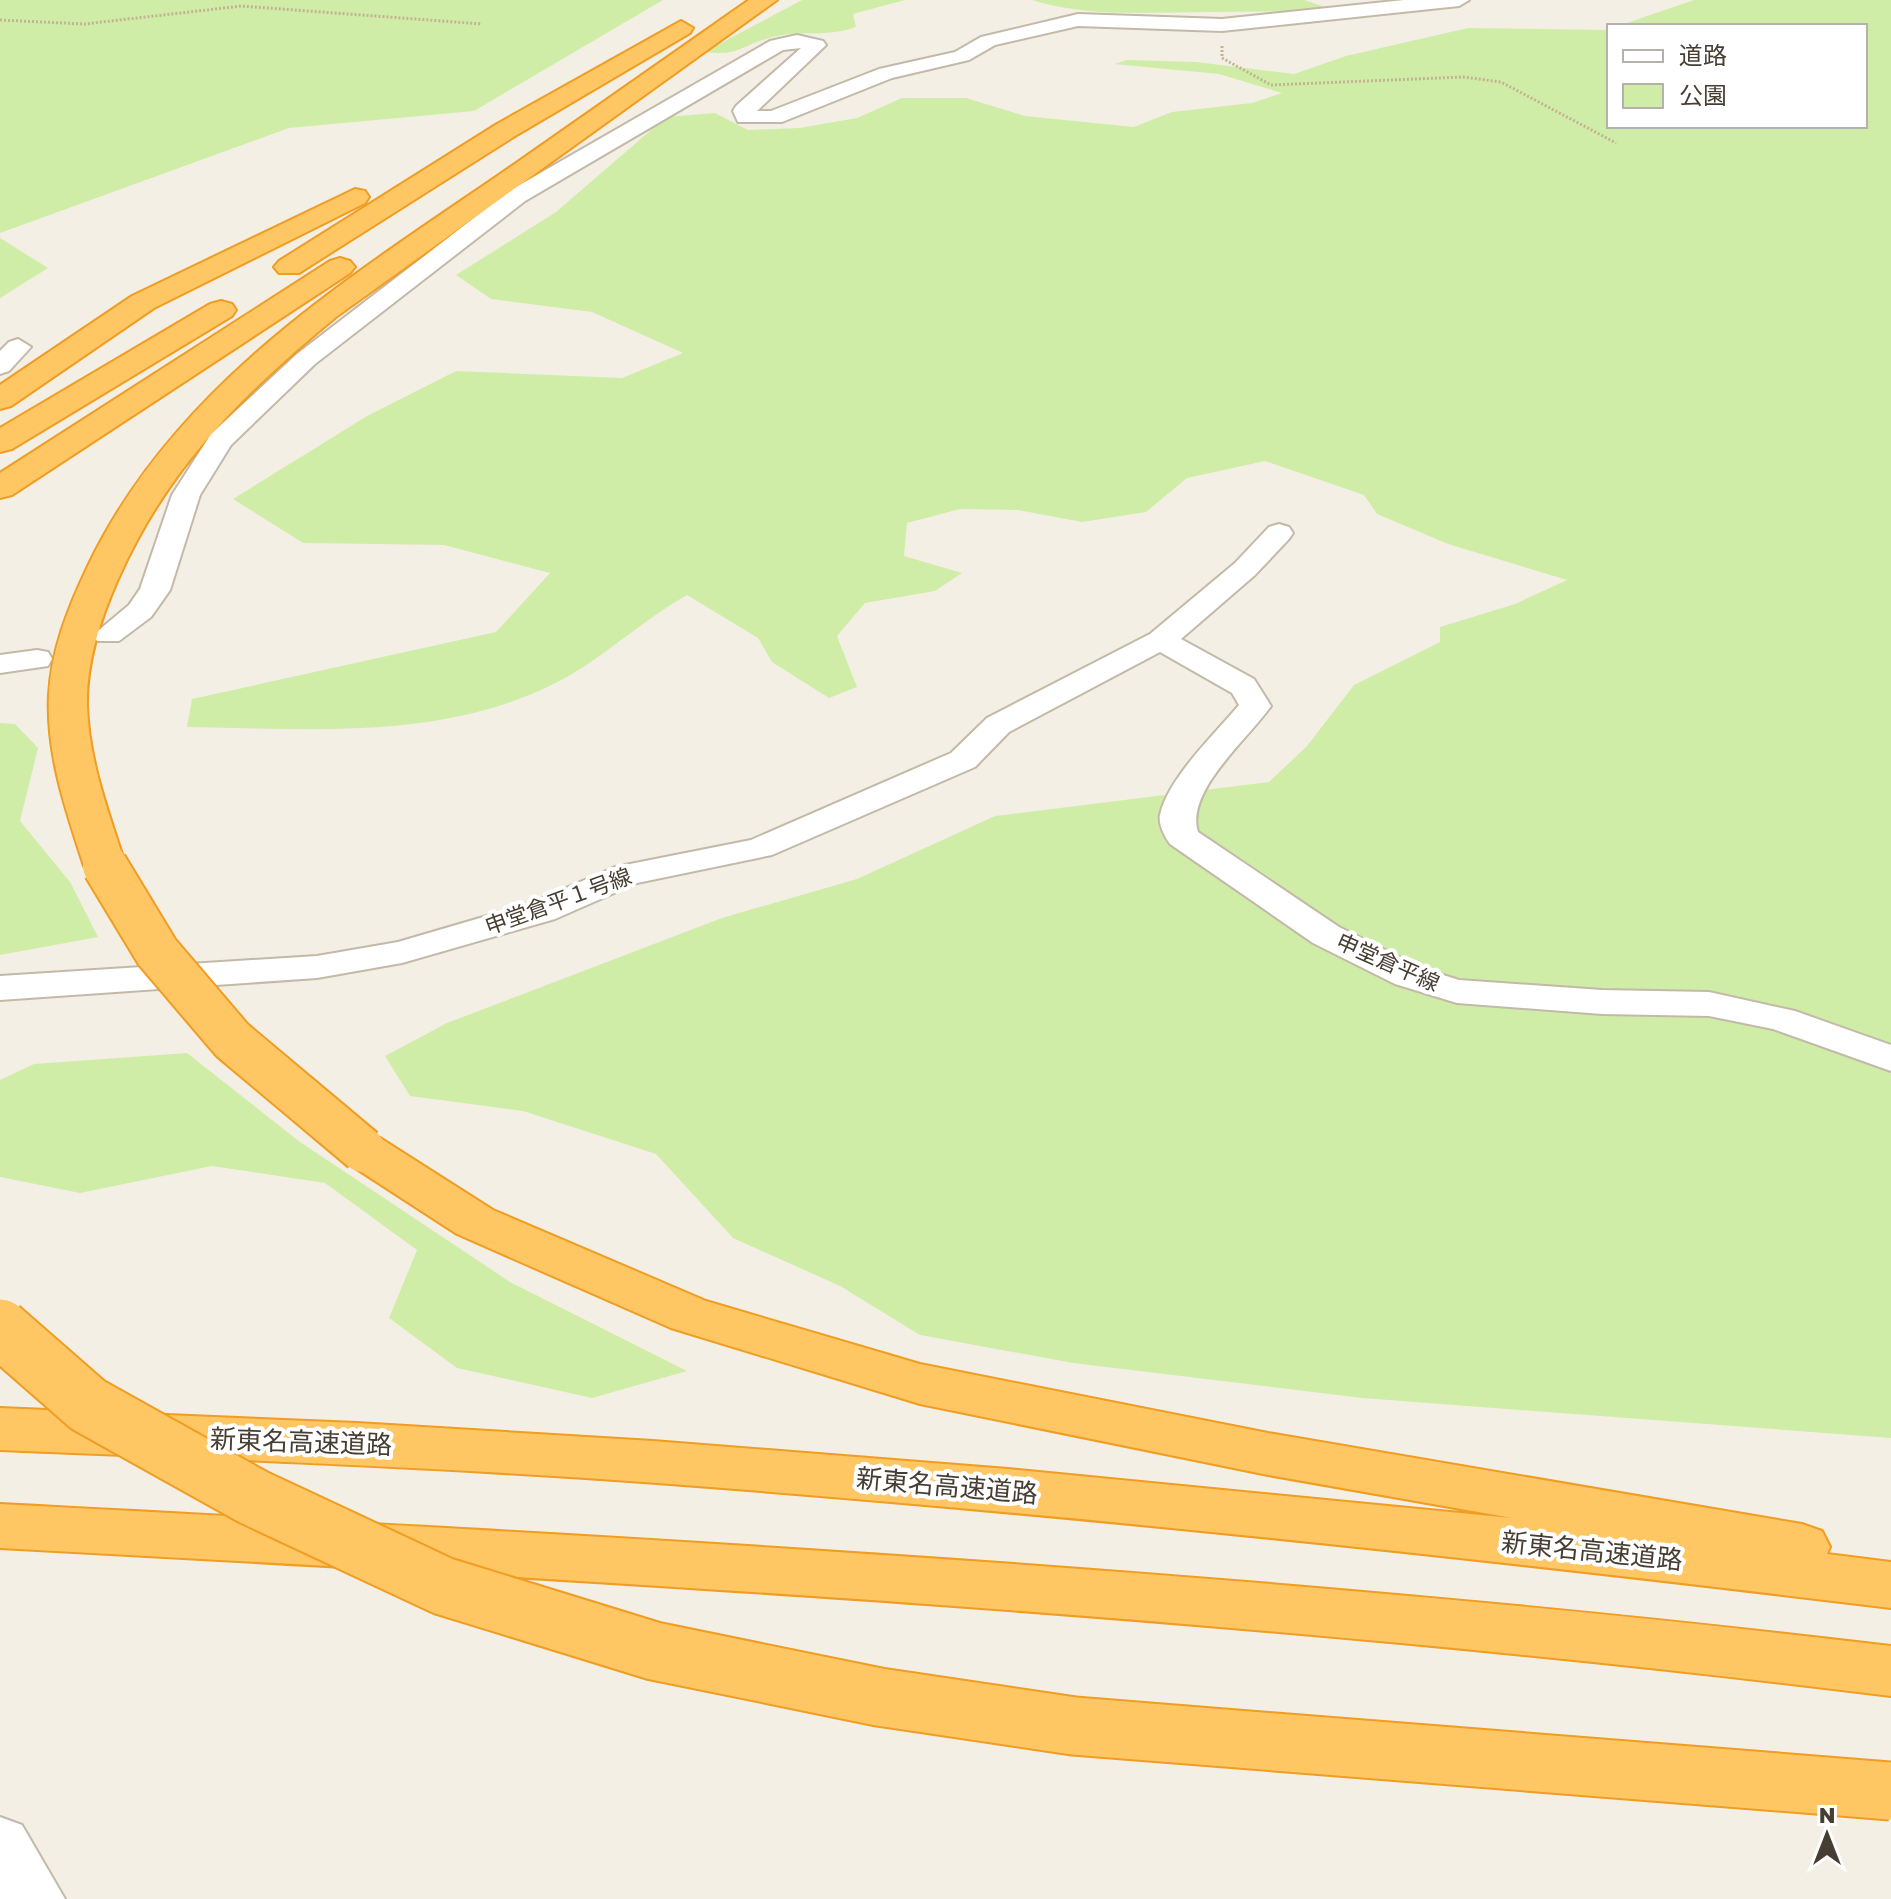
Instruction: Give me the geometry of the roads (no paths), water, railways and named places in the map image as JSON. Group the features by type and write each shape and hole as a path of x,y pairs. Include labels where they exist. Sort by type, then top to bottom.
{"highway":[{"path":"266,281 506,130 732,0"},
{"path":"0,488 498,162 765,0"},
{"path":"765,0 372,276 283,345 221,400 136,505 103,566 79,630 68,707 80,791 105,866 157,952 232,1040 363,1150 475,1222 689,1315 920,1384 1268,1454 1891,1563"},
{"path":"0,399 143,302 423,162 575,78 641,51"},
{"path":"0,442 240,298"},
{"path":"0,1328 88,1405 253,1497 443,1586 654,1651 879,1697 1074,1726 1891,1791"},
{"name":"新東名高速道路","path":"0,1429 475,1450 868,1479 1355,1524 1891,1585"},
{"path":"0,1526 849,1571 1353,1612 1891,1671"}],"street":[{"path":"108,635 140,611 155,590 186,495 221,440 306,359 517,196 777,45 797,41 816,45 744,111 746,117 774,117 886,73 962,56 988,41 1078,20 1132,19 1222,25 1459,0"},
{"path":"0,366 18,347"},
{"name":"申堂倉平１号線","path":"0,988 317,967 402,952 543,911 627,874 760,848 963,760 998,725 1161,640 1245,569 1279,533"},
{"name":"申堂倉平線","path":"1161,640 1243,686 1255,706 1188,788 1176,817 1182,837 1326,935 1408,976 1457,991 1602,1002 1709,1004 1782,1019 1891,1059"},
{"path":"0,664 37,659"},
{"path":"0,1845 33,1899"}]}
